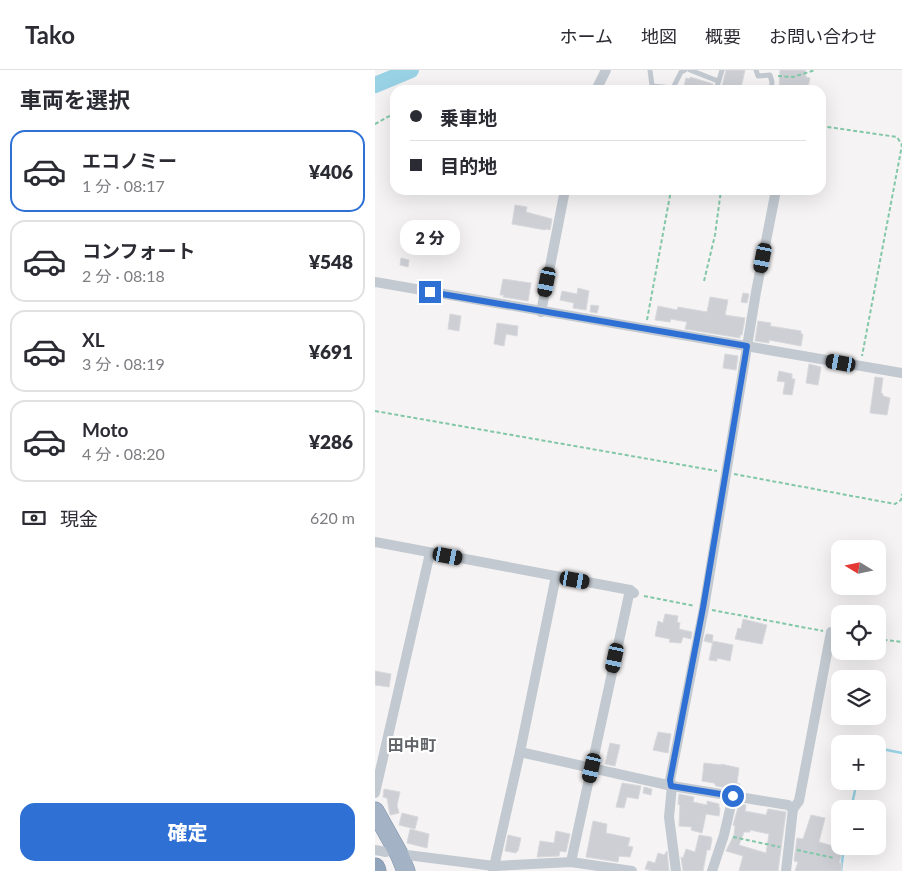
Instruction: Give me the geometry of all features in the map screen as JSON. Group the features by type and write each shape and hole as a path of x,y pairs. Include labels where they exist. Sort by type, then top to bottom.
{"highway":[{"path":"375,811 382,859"},
{"path":"375,818 382,859 393,871"},
{"path":"382,859 406,871"}],"street":[{"path":"598,85 605,70"},
{"path":"541,312 564,195"},
{"path":"676,871 669,817 670,780 703,608 725,472 775,195"},
{"path":"375,282 902,373"},
{"path":"375,542 633,592 571,862"},
{"path":"375,793 430,553"},
{"path":"493,869 520,752 556,576"},
{"path":"786,871 793,809 799,801 831,632"},
{"path":"520,752 671,786 788,805 793,809"},
{"path":"712,871 724,835 733,796"},
{"path":"382,859 493,869 571,862 581,867 632,871"}],"lane":[{"path":"650,70 651,85"},
{"path":"675,85 681,72 685,70"},
{"path":"690,70 718,81"},
{"path":"718,85 722,70"},
{"path":"756,70 758,76 770,75 772,85"}],"path":[{"path":"770,75 793,77 815,70"},
{"path":"375,124 390,116"},
{"path":"826,127 897,137 902,145 860,366"},
{"path":"645,329 670,195"},
{"path":"704,281 715,235 720,195"},
{"path":"375,411 725,472 895,504 901,500 902,494"},
{"path":"633,592 703,608 831,632"},
{"path":"886,640 902,642"}],"building":[{"path":"726,70 745,70 742,85 722,85"},
{"path":"780,70 805,70 806,77 810,78 808,85 779,85"},
{"path":"690,77 713,85 684,85 686,78 690,79"},
{"path":"515,205 527,207 526,212 552,219 550,230 512,224"},
{"path":"401,258 409,260 408,267 400,265"},
{"path":"503,279 531,283 528,301 500,295"},
{"path":"578,288 589,291 586,310 573,308 574,303 560,300 562,291 577,294"},
{"path":"743,293 749,294 747,303 741,302"},
{"path":"710,297 728,300 725,315 745,318 740,338 685,329 687,322 671,319 670,322 655,320 658,306 677,310 678,307 707,312"},
{"path":"591,305 599,306 597,313 590,312"},
{"path":"450,314 461,316 459,331 448,329"},
{"path":"758,321 771,323 770,326 801,331 801,334 803,334 801,346 769,340 769,343 755,341"},
{"path":"497,323 518,326 517,336 506,334 504,346 494,344"},
{"path":"725,354 738,356 736,370 723,368"},
{"path":"809,364 821,367 818,385 806,383"},
{"path":"779,371 792,374 792,379 795,379 792,395 783,394 785,382 777,381"},
{"path":"875,377 883,378 881,393 883,396 890,398 887,415 870,413"},
{"path":"665,614 678,616 679,629 692,632 691,639 683,637 681,643 679,643 669,642 670,639 655,636 658,621 663,623"},
{"path":"743,619 767,625 762,644 735,639 738,628 741,629"},
{"path":"706,634 713,635 712,643 704,641"},
{"path":"713,641 733,645 730,661 717,658 717,661 709,660"},
{"path":"375,671 391,674 389,687 375,685"},
{"path":"658,732 671,734 668,753 653,750"},
{"path":"610,743 620,745 615,766 605,764"},
{"path":"704,763 739,768 737,783 740,784 739,790 716,786 714,783 702,781"},
{"path":"622,783 641,786 638,799 627,797 624,808 616,807"},
{"path":"644,787 652,789 651,795 643,793"},
{"path":"384,789 400,792 397,805 399,813 390,815 387,798 383,797"},
{"path":"679,794 694,797 693,802 707,805 707,801 719,804 719,816 706,814 702,833 691,830 692,827 679,826"},
{"path":"739,804 746,805 745,811 766,815 768,809 786,812 778,871 739,871 743,856 726,851 734,835 735,826 733,825","holes":["750,830 769,834 766,853 739,845 744,832 750,832"]},
{"path":"402,813 418,817 415,829 399,825"},
{"path":"811,815 825,818 819,842 831,846 831,855 841,855 839,863 842,863 841,871 795,871 798,862 794,861 797,838 803,839"},
{"path":"593,821 607,824 606,833 630,838 628,846 633,847 630,857 619,856 618,862 586,857"},
{"path":"410,829 429,834 427,848 407,843"},
{"path":"556,831 570,834 566,852 560,851 559,856 537,857 540,841 554,843"},
{"path":"508,835 521,838 516,853 505,851"},
{"path":"699,835 711,837 712,839 710,850 707,850 703,871 683,871 681,857 683,858 686,849 695,852"},
{"path":"667,851 669,871 645,869 648,861 655,863 658,853 664,855"}],"waterway":[{"path":"375,85 411,70"},
{"path":"886,750 902,753"},
{"path":"853,800 855,790"},
{"path":"841,871 843,855"}],"district":[{"name":"田中町","path":"412,745"}],"route":[{"path":"430,292 747,346 703,608 670,780 671,786 733,796"}]}
